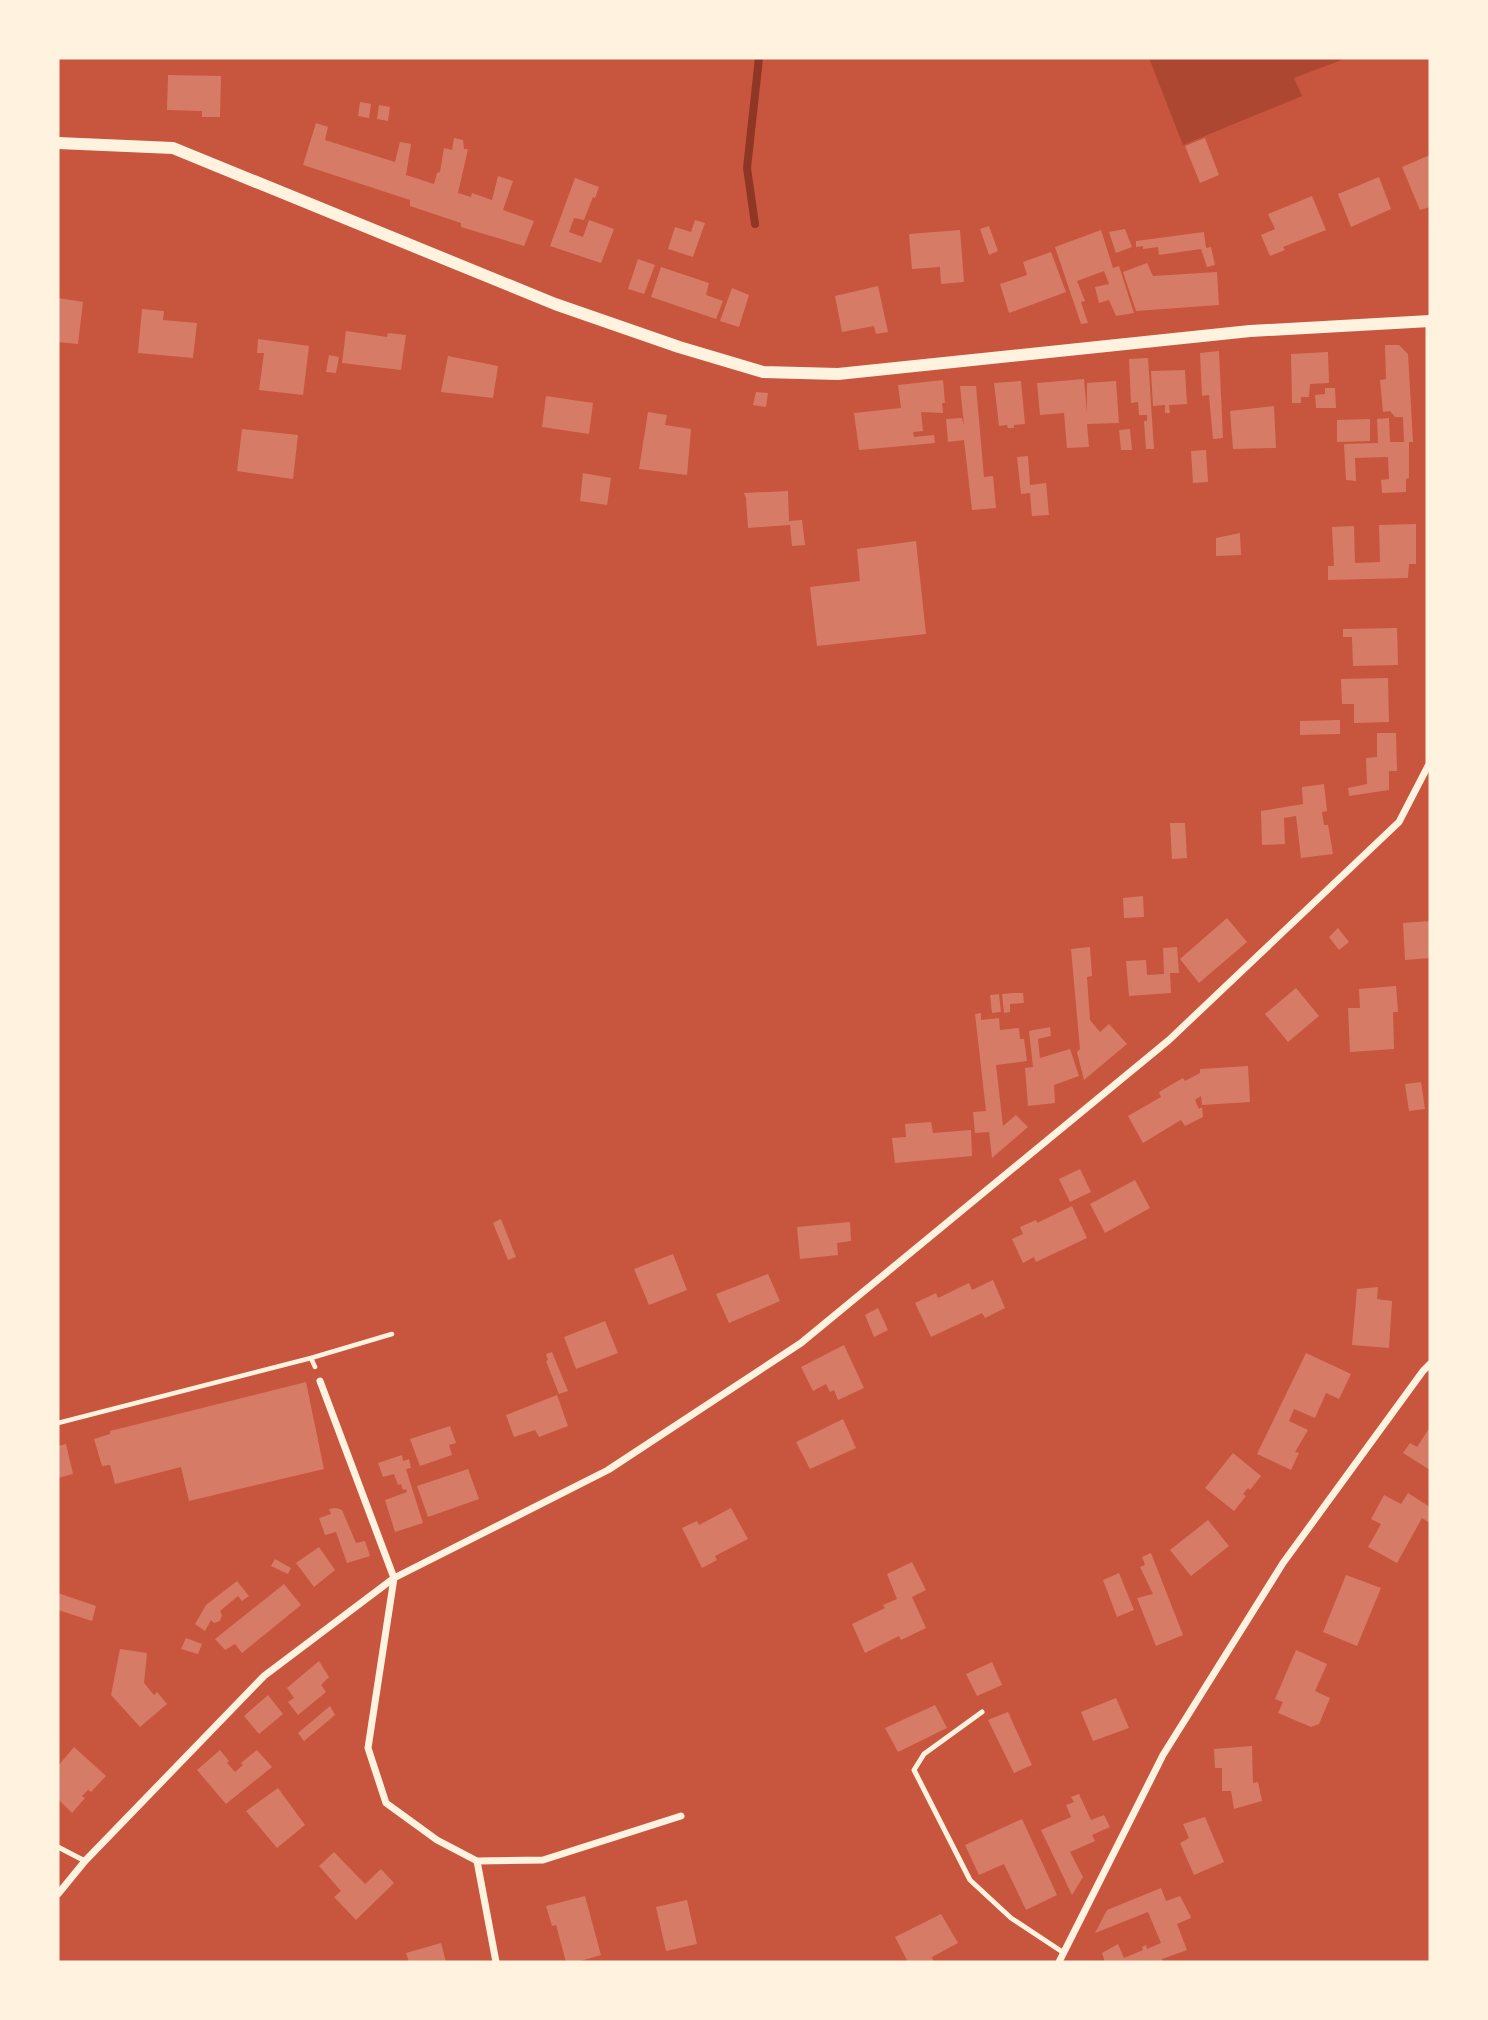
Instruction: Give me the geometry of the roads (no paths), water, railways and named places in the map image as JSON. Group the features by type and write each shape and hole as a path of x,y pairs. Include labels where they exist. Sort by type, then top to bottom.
{"street":[{"path":"58,143 173,148 555,304 679,347 763,372 838,374 1250,331 1430,321 1429,764 1399,822 1169,1040 801,1343 608,1470 394,1578 264,1676 85,1861 58,1894"},
{"path":"1059,1962 1163,1755 1283,1563 1430,1364"},
{"path":"320,1381 394,1578 368,1748 386,1803 437,1840 477,1861 543,1860 681,1815"},
{"path":"477,1861 496,1962"}],"lane":[{"path":"982,1712 924,1754 914,1770 970,1880 1010,1918 1064,1953"},
{"path":"58,1847 85,1861"}],"waterway":[{"path":"755,224 747,168 759,58"}]}
